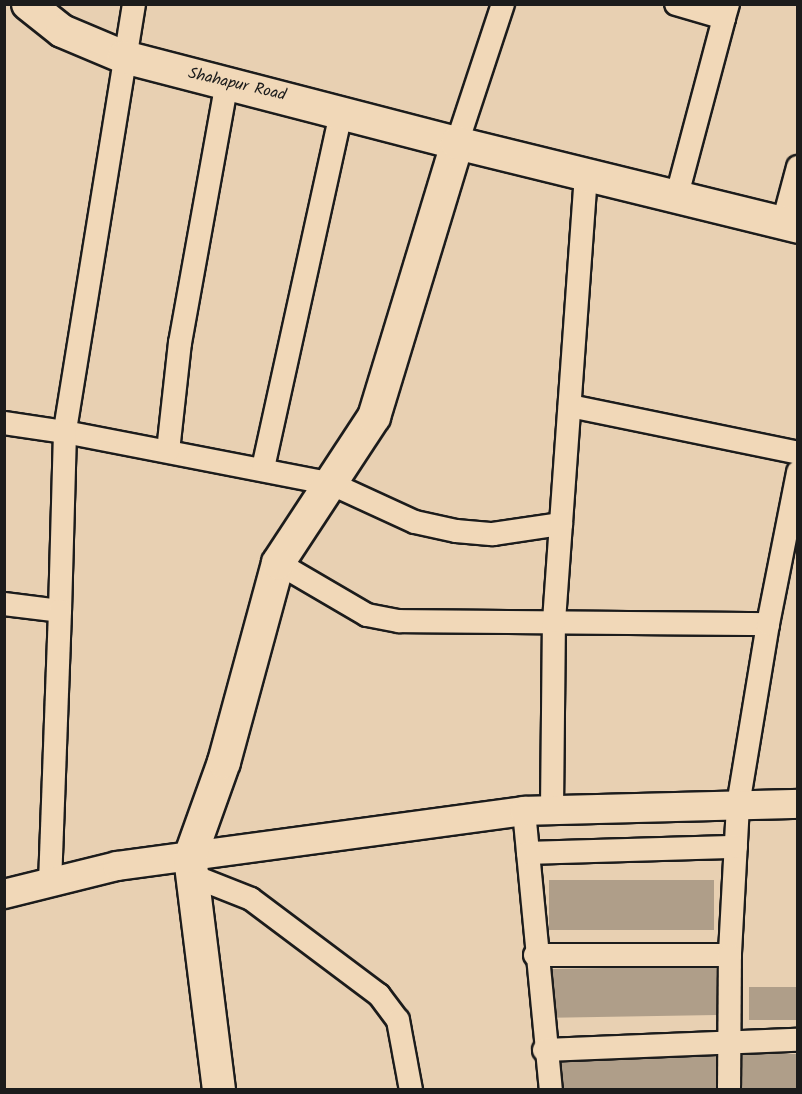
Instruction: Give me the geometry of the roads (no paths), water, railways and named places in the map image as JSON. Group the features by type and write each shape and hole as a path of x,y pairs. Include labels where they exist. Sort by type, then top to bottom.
{"main road":[{"name":"Shahapur Road","path":"28,4 62,31 124,57 227,81 586,176 677,195 790,225"},
{"path":"219,1089 191,866 224,762 278,563 361,441 390,376 457,143"}],"street":[{"path":"50,882 65,432 134,4"},
{"path":"457,143 503,4"},
{"path":"676,4 726,11 677,195"},
{"path":"168,451 180,343 227,81"},
{"path":"263,468 342,111"},
{"path":"790,225 798,167"},
{"path":"552,808 554,621 586,176"},
{"path":"570,406 798,453"},
{"path":"4,423 263,468 332,484 415,522 456,531 493,534 561,524"},
{"path":"729,1089 730,955 738,805 768,624 798,472"},
{"path":"278,563 367,615 399,621 768,624"},
{"path":"4,604 60,611"},
{"path":"4,894 50,882 191,866 524,811 552,808 798,804"},
{"path":"524,811 544,1050 551,1089"},
{"path":"528,853 736,847"},
{"path":"191,866 251,899 379,995 398,1020 411,1089"},
{"path":"535,955 730,955"},
{"path":"544,1050 798,1040"}]}
